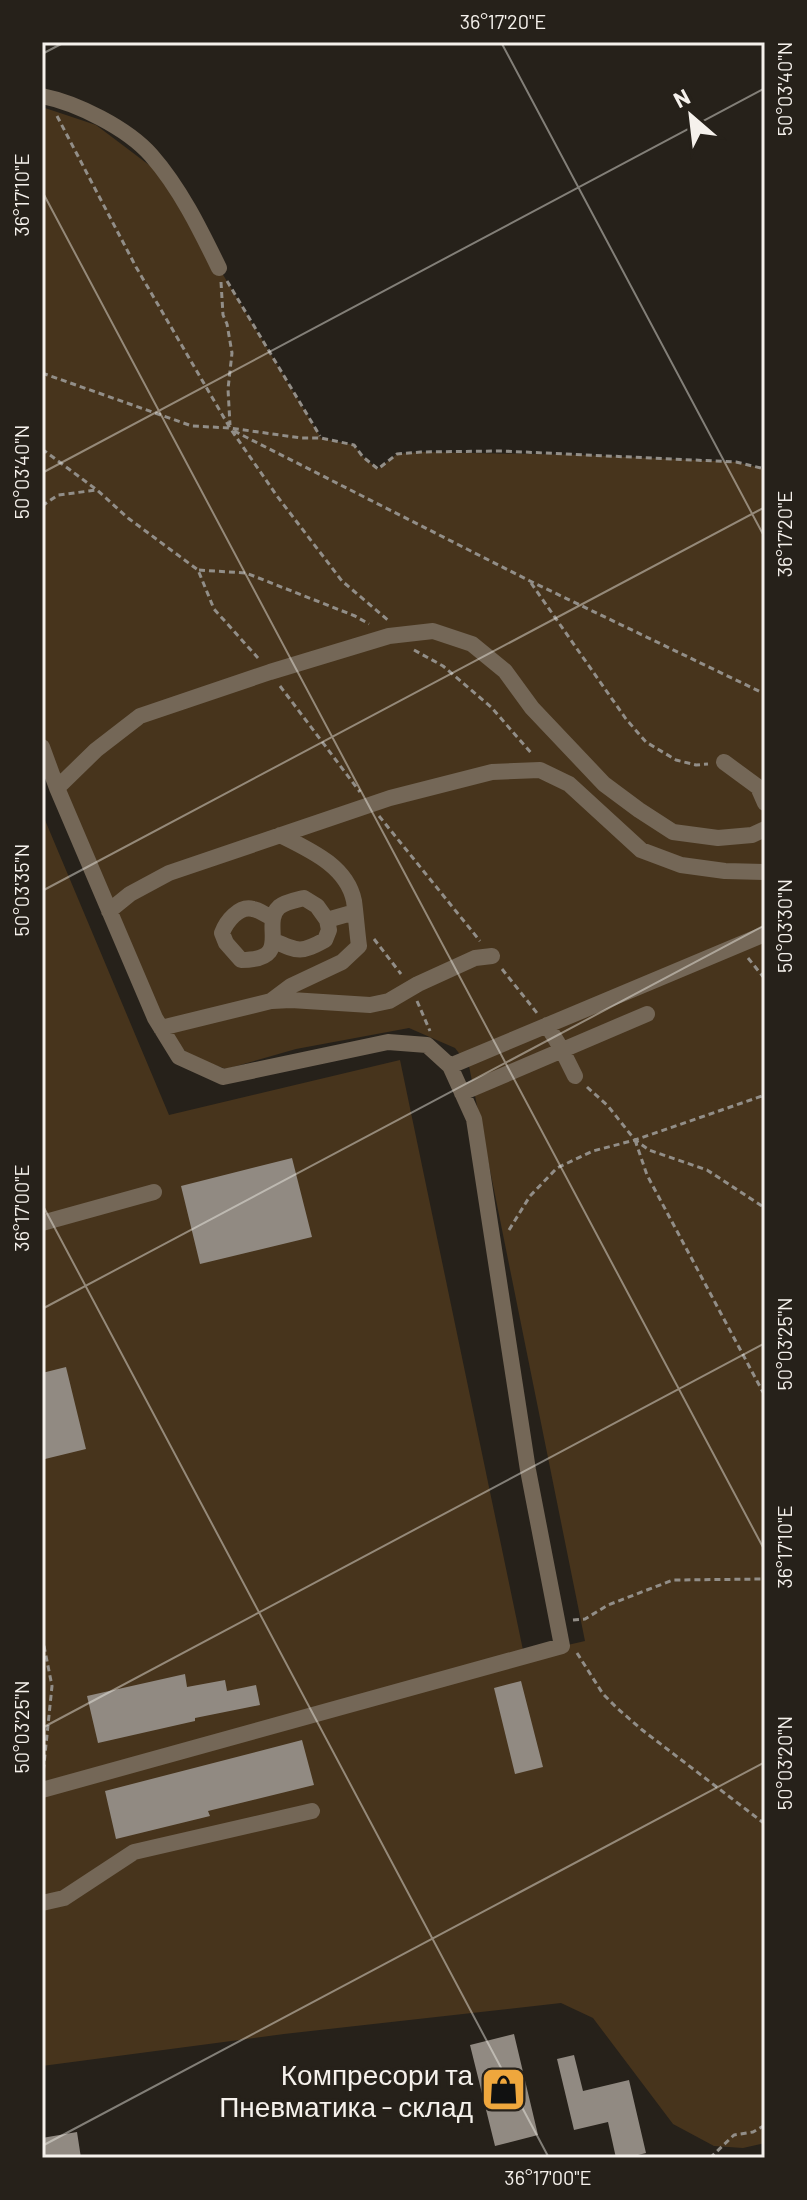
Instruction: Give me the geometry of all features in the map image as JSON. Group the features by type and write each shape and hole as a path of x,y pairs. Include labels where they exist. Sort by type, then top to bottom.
{"lane":[{"path":"44,97 91,112 149,152 169,177 219,268"},
{"path":"57,788 96,750 140,716 389,636 433,631 472,644 505,671 532,708 604,784 673,832 718,838 752,835 765,829"},
{"path":"42,747 155,1018 179,1057 223,1077 388,1042 427,1045 450,1066 474,1119 528,1470 562,1646 43,1782"},
{"path":"724,762 758,787 765,803"},
{"path":"109,911 130,894 169,873 390,798 492,772 540,770 569,784 641,850 681,865 765,872"},
{"path":"271,1001 291,986 342,962 359,946 353,899 344,878 325,860 280,835"},
{"path":"273,918 253,908 243,909 225,924 222,933 226,943 241,960 263,956 272,949 273,918 280,906 304,898 317,906 327,920 329,930 325,940 303,950 292,950 274,941"},
{"path":"327,920 355,912"},
{"path":"450,1066 765,934"},
{"path":"161,1028 271,1001 370,1005 389,1001 475,958 492,956"},
{"path":"462,1093 647,1014"},
{"path":"547,1025 575,1076"},
{"path":"42,1223 154,1192"},
{"path":"42,1903 64,1898 134,1852 312,1811"}],"path":[{"path":"44,97 136,267 230,428 342,581 404,634"},
{"path":"219,268 223,315 232,353 228,389 230,428"},
{"path":"219,268 321,438"},
{"path":"42,373 192,426 321,438 354,445 378,469 397,454 502,451 736,462 765,469"},
{"path":"230,428 530,581 765,694"},
{"path":"42,449 198,570 214,609 270,672 370,805 547,1025"},
{"path":"42,506 58,495 97,490"},
{"path":"530,581 626,719 646,742 676,760 696,765 724,762"},
{"path":"739,945 765,979"},
{"path":"575,1076 608,1106 635,1140 649,1150 707,1170 765,1208"},
{"path":"495,1255 530,1196 557,1168 593,1151 635,1140 765,1095"},
{"path":"635,1140 647,1175 765,1396"},
{"path":"557,1622 585,1619 608,1605 673,1580 765,1579"},
{"path":"42,1636 52,1686 43,1782"},
{"path":"562,1646 578,1653 603,1694 641,1729 765,1824"},
{"path":"710,2158 734,2135 753,2132 765,2125"}],"shaded area":[{"path":"42,107 96,125 157,171 321,438 354,445 378,469 397,454 421,452 736,462 765,469 765,2143 743,2148 714,2146 673,2124 593,2018 561,2003 284,2034 42,2066 42,813 169,1115 400,1060 524,1655 585,1641 469,1066 455,1048 409,1028 296,1049 226,1069 191,1057 176,1042 155,1008 42,735"}],"building":[{"path":"292,1158 312,1237 200,1264 181,1186"},
{"path":"66,1367 86,1449 45,1459 42,1449 42,1373"},
{"path":"185,1674 187,1687 225,1680 227,1691 256,1685 260,1705 98,1743 87,1696"},
{"path":"521,1681 543,1767 515,1774 494,1688"},
{"path":"302,1740 314,1785 208,1811 210,1816 116,1839 105,1791"},
{"name":"Компресори та Пневматика - склад","path":"514,2034 538,2135 495,2146 470,2045"},
{"path":"574,2055 583,2091 629,2080 646,2153 616,2158 608,2122 574,2130 557,2059"},
{"path":"77,2132 81,2158 42,2158 42,2138"}],"place":[{"name":"Компресори та Пневматика - склад","path":"504,2090"}]}
